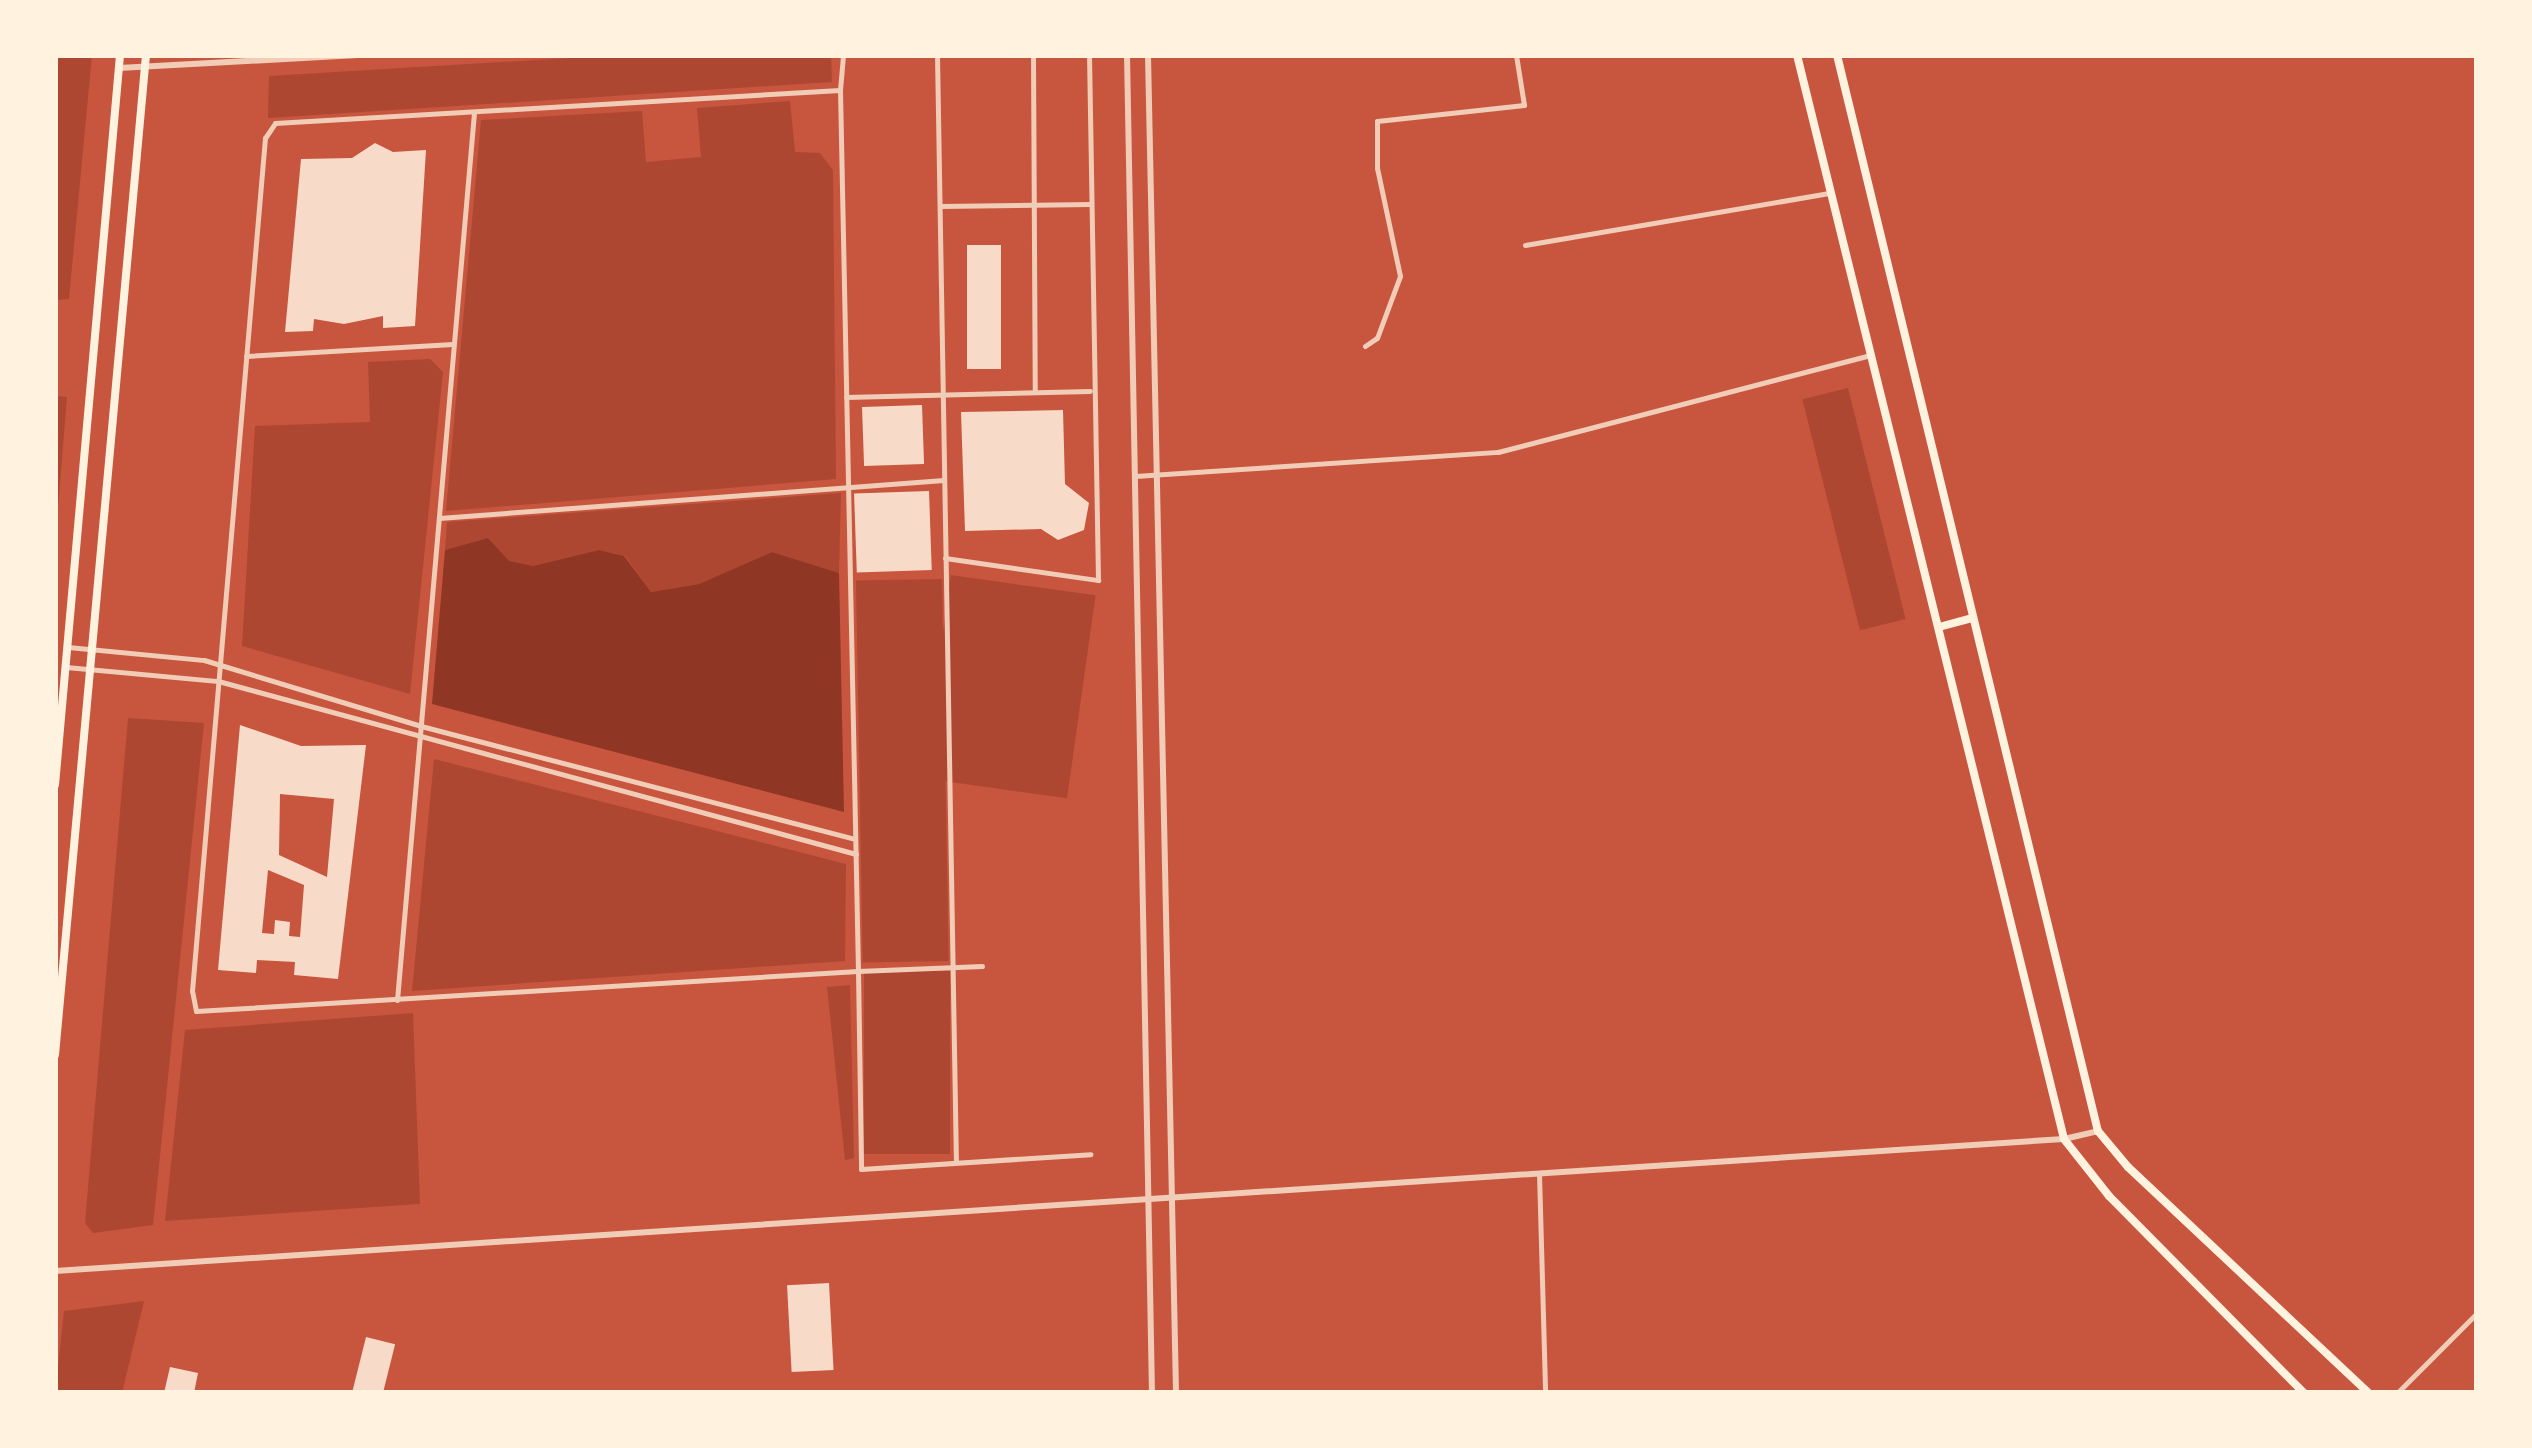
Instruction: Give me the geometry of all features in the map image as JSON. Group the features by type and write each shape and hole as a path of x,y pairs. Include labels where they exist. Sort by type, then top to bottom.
{"main road":[{"path":"55,786 120,55"},
{"path":"55,1055 94,669 146,55"},
{"path":"1797,55 1866,356 1939,628 2064,1140 2109,1196 2304,1393"},
{"path":"1837,55 2098,1131 2128,1168 2368,1393"},
{"path":"1939,628 1972,618"}],"street":[{"path":"119,68 358,55"},
{"path":"843,55 840,90 861,1169 1091,1154"},
{"path":"937,55 956,1161"},
{"path":"1033,55 1036,392"},
{"path":"946,558 1098,580 1090,391 1089,55"},
{"path":"1127,55 1152,1393"},
{"path":"1148,55 1176,1393"},
{"path":"1366,346 1377,338 1400,276 1377,168 1378,120 1524,105 1516,55"},
{"path":"840,90 275,123 265,138 192,991 196,1011 982,966"},
{"path":"397,1000 474,111"},
{"path":"1525,245 1828,193"},
{"path":"940,206 1091,204"},
{"path":"246,356 454,344"},
{"path":"1135,476 1498,452 1866,356"},
{"path":"846,396 1090,391"},
{"path":"438,518 945,480"},
{"path":"67,648 220,665 420,726 855,839"},
{"path":"66,666 218,682 419,740 856,854"},
{"path":"55,1271 2064,1140 2098,1131"},
{"path":"1540,1173 1545,1393"},
{"path":"2396,1393 2477,1314"}],"shaded area":[{"path":"55,55 92,55 69,299 55,300"},
{"path":"619,55 831,55 832,82 268,118 269,76"},
{"path":"790,101 795,152 820,153 833,170 836,479 446,511 481,120 642,111 646,162 701,157 697,108"},
{"path":"430,359 443,372 410,694 242,646 255,426 370,422 368,362"},
{"path":"1848,388 1906,619 1860,630 1802,399"},
{"path":"55,396 67,397 55,545"},
{"path":"841,493 839,573 772,552 699,584 651,592 625,556 599,550 533,566 509,562 488,538 445,550 447,522"},
{"path":"488,538 509,561 533,566 599,550 624,556 651,592 699,584 772,552 839,573 844,812 432,704 445,550"},
{"path":"951,575 1096,595 1067,798 922,778"},
{"path":"942,579 949,961 863,962 856,581"},
{"path":"128,718 204,723 153,1225 93,1233 85,1223"},
{"path":"434,759 846,864 845,961 412,991"},
{"path":"864,971 950,971 950,1154 864,1154"},
{"path":"850,985 854,1158 845,1160 827,987"},
{"path":"413,1013 420,1204 165,1221 185,1030"},
{"path":"144,1301 122,1393 55,1393 64,1311"}],"building":[{"path":"375,143 393,152 426,150 415,326 383,328 383,316 344,324 314,319 313,331 285,332 301,159 352,158"},
{"path":"967,245 1001,245 1001,369 967,369"},
{"path":"922,405 924,464 864,466 862,407"},
{"path":"1063,410 1065,484 1089,503 1084,530 1058,540 1041,529 965,531 961,412"},
{"path":"929,491 932,570 857,573 854,494"},
{"path":"240,725 301,746 366,745 338,979 294,975 295,962 257,960 256,973 218,970","holes":["280,794 334,799 327,877 279,855","268,870 304,885 300,937 289,936 290,922 275,920 274,934 262,933"]},
{"path":"829,1283 834,1370 792,1372 787,1285"},
{"path":"366,1337 395,1344 383,1393 352,1392"},
{"path":"170,1367 198,1373 194,1393 164,1393"}]}
